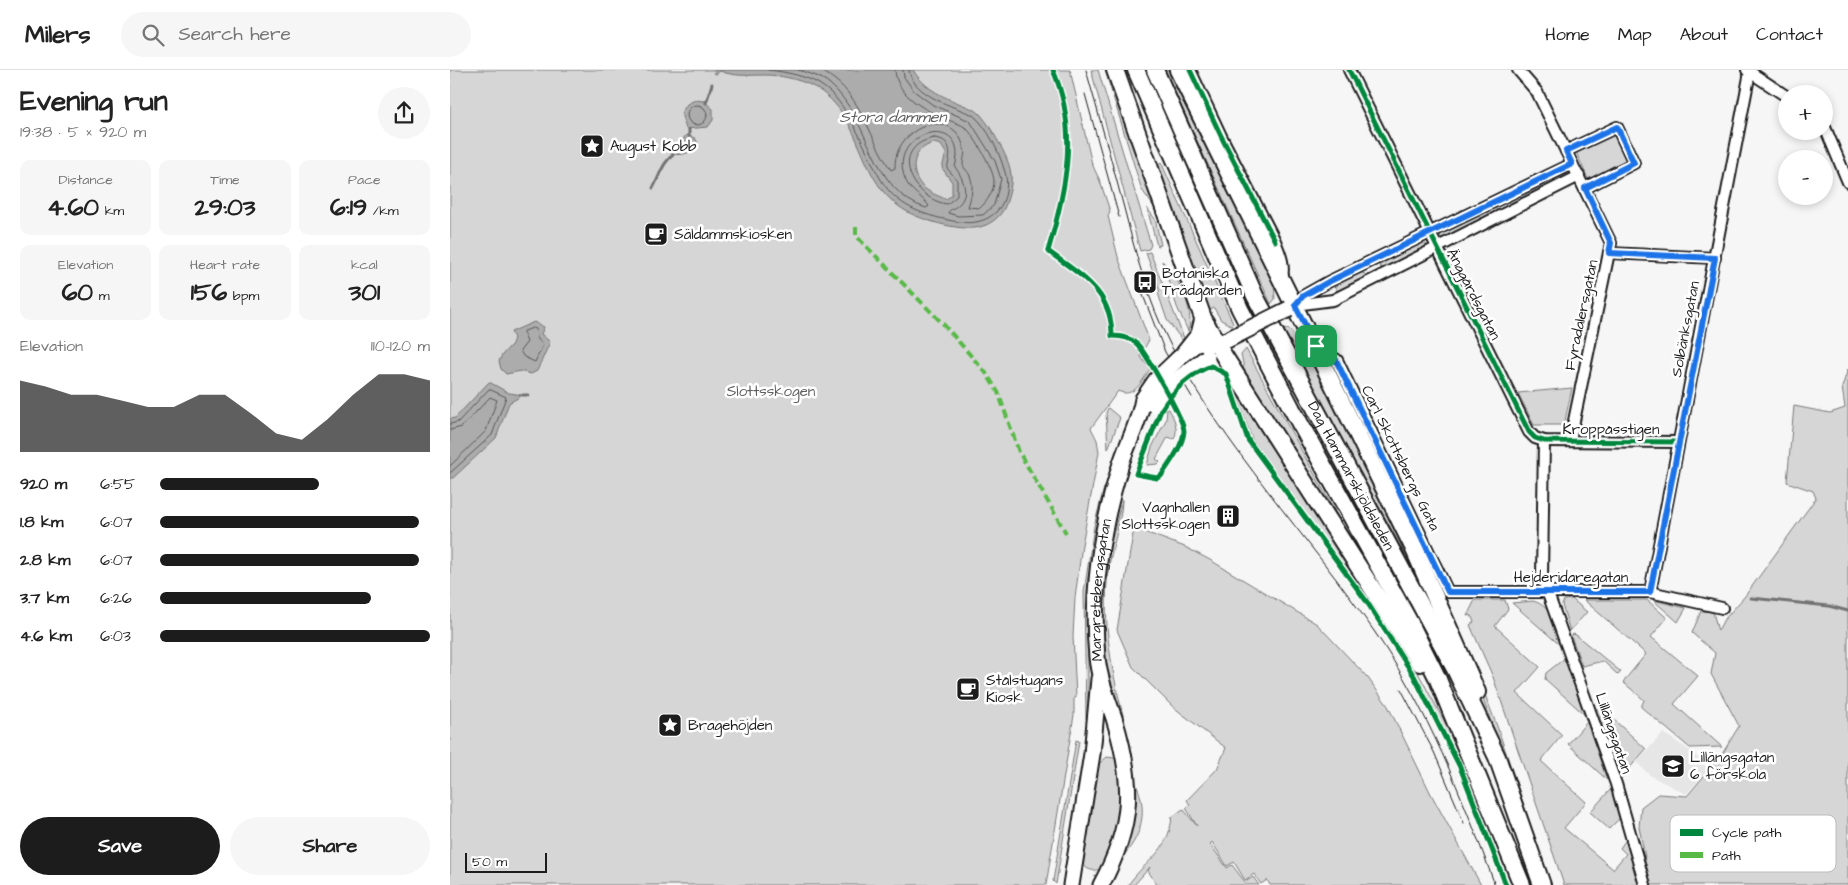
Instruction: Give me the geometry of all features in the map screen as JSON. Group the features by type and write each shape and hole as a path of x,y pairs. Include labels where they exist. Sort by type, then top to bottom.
{"main road":[{"path":"1116,70 1203,318 1209,346 1456,720"},
{"name":"Dag Hammarskjöldsleden","path":"1136,70 1240,309 1292,410 1410,622 1456,720 1522,885"},
{"name":"Dag Hammarskjöldsleden","path":"1155,70 1255,296 1455,670 1498,757 1542,885"},
{"path":"1178,70 1282,281 1292,307 1316,346 1452,632 1481,702 1498,757"},
{"name":"Margretebergsgatan","path":"1071,885 1092,754 1100,678 1095,613 1098,572 1104,529 1119,467 1156,380 1179,358 1292,307"},
{"name":"Margretebergsgatan","path":"1148,402 1170,385 1209,346"},
{"name":"Margretebergsgatan","path":"1100,678 1118,730 1127,768 1128,788 1127,816 1121,843 1101,885"}],"street":[{"path":"1190,70 1220,136 1275,241 1283,263 1282,281"},
{"name":"Änggårdsgatan","path":"1349,70 1529,432 1535,438 1544,441"},
{"name":"Fyradalersgatan","path":"1522,71 1537,92 1611,243 1570,440"},
{"path":"1748,71 1778,91"},
{"name":"Solbänksgatan","path":"1650,592 1715,258 1748,71"},
{"path":"1566,151 1617,127 1634,163 1585,188"},
{"path":"1830,140 1848,182"},
{"path":"1292,307 1303,296 1368,262 1501,200 1572,164"},
{"path":"1292,307 1332,300 1579,176"},
{"path":"1501,200 1507,212"},
{"path":"1609,253 1715,258"},
{"path":"1368,262 1376,279"},
{"name":"Carl Skottsbergs Gata","path":"1316,346 1336,360 1448,592"},
{"path":"1544,441 1542,577 1548,592"},
{"name":"Kroppåsstigen","path":"1544,441 1678,442"},
{"name":"Hejderidaregatan","path":"1448,592 1650,592 1722,608"},
{"name":"Lillängsgatan","path":"1548,592 1616,784 1645,885"}],"shaded area":[{"name":"Lillängsgatan 6 förskola","path":"1663,733 1691,751 1709,770 1686,794 1651,776 1636,762"}],"green space":[{"name":"Slottsskogen","path":"450,70 1070,70 1092,164 1110,211 1108,216 1118,257 1149,340 1140,356 1150,369 1133,391 1124,393 1118,391 1091,428 1097,440 1099,452 1082,545 1075,598 1073,636 1076,697 1074,699 1074,715 1046,885 450,885"},
{"path":"1091,70 1098,70 1151,245 1149,249 1140,251"},
{"path":"1105,70 1110,70 1154,207 1142,190"},
{"path":"1165,70 1171,70 1274,279 1275,299 1271,304"},
{"path":"1613,134 1623,146 1627,162 1589,181 1576,152"},
{"path":"1161,162 1233,323 1231,325 1221,320 1214,308 1208,311 1157,164"},
{"path":"1540,185 1542,189 1509,204 1509,200"},
{"path":"1495,207 1498,211 1443,238 1440,237 1441,234"},
{"path":"1147,208 1155,219 1161,245 1157,246"},
{"path":"1423,241 1428,247 1384,270 1379,266 1395,254"},
{"path":"1150,252 1184,338 1182,340 1167,320 1158,293 1160,292 1146,253"},
{"path":"1162,261 1174,275 1184,293 1189,313 1190,323 1188,331 1177,307"},
{"path":"1360,272 1365,274 1365,279 1338,293 1334,285"},
{"path":"1288,329 1301,340 1306,341 1428,596 1292,348 1283,330"},
{"path":"1246,349 1347,533 1240,370 1244,367 1241,355"},
{"path":"1848,369 1848,885 1564,885 1493,677 1470,625 1474,622 1471,615 1467,616 1475,600 1505,600 1508,609 1495,626 1540,667 1517,693 1562,735 1541,761 1586,802 1564,828 1613,869 1626,854 1620,848 1625,841 1629,841 1634,863 1645,857 1639,827 1641,807 1658,794 1687,796 1721,756 1739,726 1711,674 1715,653 1692,633 1701,611 1713,612 1718,631 1723,621 1745,596 1816,498 1813,491 1787,482 1794,406 1830,413 1845,408 1842,387"},
{"path":"1234,387 1411,660 1446,724 1473,787 1428,696 1380,617 1252,439"},
{"path":"1572,388 1564,425 1534,425 1518,393"},
{"path":"1108,408 1120,418 1108,449 1106,413"},
{"path":"1167,409 1169,409 1176,427 1174,439 1168,437 1156,459 1160,462 1158,464 1147,465 1152,447 1166,420"},
{"path":"1104,488 1088,579 1088,724 1086,718 1084,592 1094,526"},
{"path":"1122,500 1108,572 1106,611 1109,648 1125,723 1123,725 1107,672 1103,616 1107,558"},
{"path":"1134,528 1185,547 1210,560 1317,624 1368,678 1388,706 1431,794 1481,885 1270,885 1267,880 1261,884 1254,874 1245,880 1234,862 1227,866 1212,842 1210,844 1227,868 1232,865 1245,882 1253,877 1259,885 1157,885 1148,871 1150,867 1134,885 1128,885 1161,848 1170,829 1172,817 1183,809 1197,826 1186,808 1190,805 1187,800 1217,769 1226,748 1172,706 1133,667 1117,630"},
{"path":"1572,599 1587,612 1570,631 1562,605 1564,600"},
{"path":"1584,600 1647,600 1667,618 1651,637 1698,676 1674,704 1722,747 1690,748 1641,707 1644,700 1623,682 1646,654"},
{"path":"1653,600 1686,608 1678,622"},
{"path":"1533,601 1540,604 1549,613 1555,625 1561,646 1512,603"},
{"path":"1573,634 1621,672 1618,675 1603,661 1582,666 1571,636"},
{"path":"1565,658 1585,715 1545,679 1546,673"},
{"path":"1470,663 1481,684 1498,729 1551,885 1549,885"},
{"path":"1593,709 1602,709 1646,749 1622,777 1618,778"},
{"path":"1587,722 1607,780 1568,744"},
{"path":"1076,740 1079,741 1056,884 1053,881"},
{"path":"1107,757 1114,758 1119,763 1122,778 1118,831 1101,869 1092,870 1087,868 1082,861 1096,766"},
{"path":"1136,784 1142,803 1141,821 1136,838 1125,854 1123,854 1133,821 1134,785"},
{"path":"1611,789 1621,817 1609,829 1590,812"}],"water":[{"name":"Stora dammen","path":"716,70 913,70 926,85 949,99 975,110 988,124 1009,163 1011,186 1004,209 990,223 975,228 939,224 904,210 887,196 875,180 849,125 838,107 822,92 795,79 779,76 737,75 720,71 716,74 713,73","holes":["934,143 941,145 946,153 942,168 952,182 952,195 946,199 922,186 914,167 917,155 921,150"]},
{"path":"695,100 704,101 713,109 713,120 708,127 686,129 681,113 687,104"},
{"path":"686,135 695,138 698,143 696,146 690,152 678,155 670,153 677,148"},
{"path":"534,322 544,327 541,334 550,342 537,371 531,374 521,371 506,374 501,369 499,361 512,344 514,338 511,332"},
{"path":"489,382 509,393 523,395 509,403 496,438 453,478 450,478 450,419 455,418"}],"waterway":[{"path":"706,103 712,84"},
{"path":"689,129 689,136"},
{"path":"653,188 664,166 673,155"},
{"path":"523,395 528,395"},
{"path":"1751,598 1829,606 1848,611"}],"tram line":[{"path":"1086,70 1143,278 1170,344 1191,382 1240,455 1374,631 1393,661 1411,691 1442,754 1470,819 1495,885"},
{"path":"1085,94 1119,217"},
{"path":"1136,277 1165,352 1192,397"},
{"path":"1401,689 1434,752 1464,823"}],"marked path":[{"path":"856,227 856,236 945,326 986,373 998,392 1019,452 1066,533"}],"cycle path":[{"path":"1053,70 1066,115 1068,138 1064,183 1048,251 1083,277 1100,296 1107,307 1111,320 1112,336 1128,338 1142,350 1156,373 1164,387 1172,401 1184,431 1178,449 1161,476 1157,478 1136,474 1161,410 1166,403 1171,396 1189,378 1203,369 1211,366 1226,374 1248,440 1367,602 1414,676 1460,767 1506,885"},
{"path":"1190,70 1221,136 1275,241"},
{"path":"1349,70 1529,432 1535,438 1544,441 1678,442"},
{"path":"1330,354 1337,360 1448,592"}],"place":[{"name":"August Kobb","path":"592,146"},
{"name":"Säldammskiosken","path":"656,234"},
{"name":"Botaniska Trädgården","path":"1145,282"},
{"name":"Vagnhallen Slottsskogen","path":"1228,516"},
{"name":"Stålstugans Kiosk","path":"968,689"},
{"name":"Bragehöjden","path":"670,725"},
{"name":"Lillängsgatan 6 förskola","path":"1673,766"}],"route":[{"path":"1617,127 1634,163 1585,188 1611,243 1609,253 1715,258 1650,592 1448,592 1336,360 1322,348 1316,346 1295,305 1303,296 1419,237 1501,200 1572,164 1566,151 1617,127"}]}
